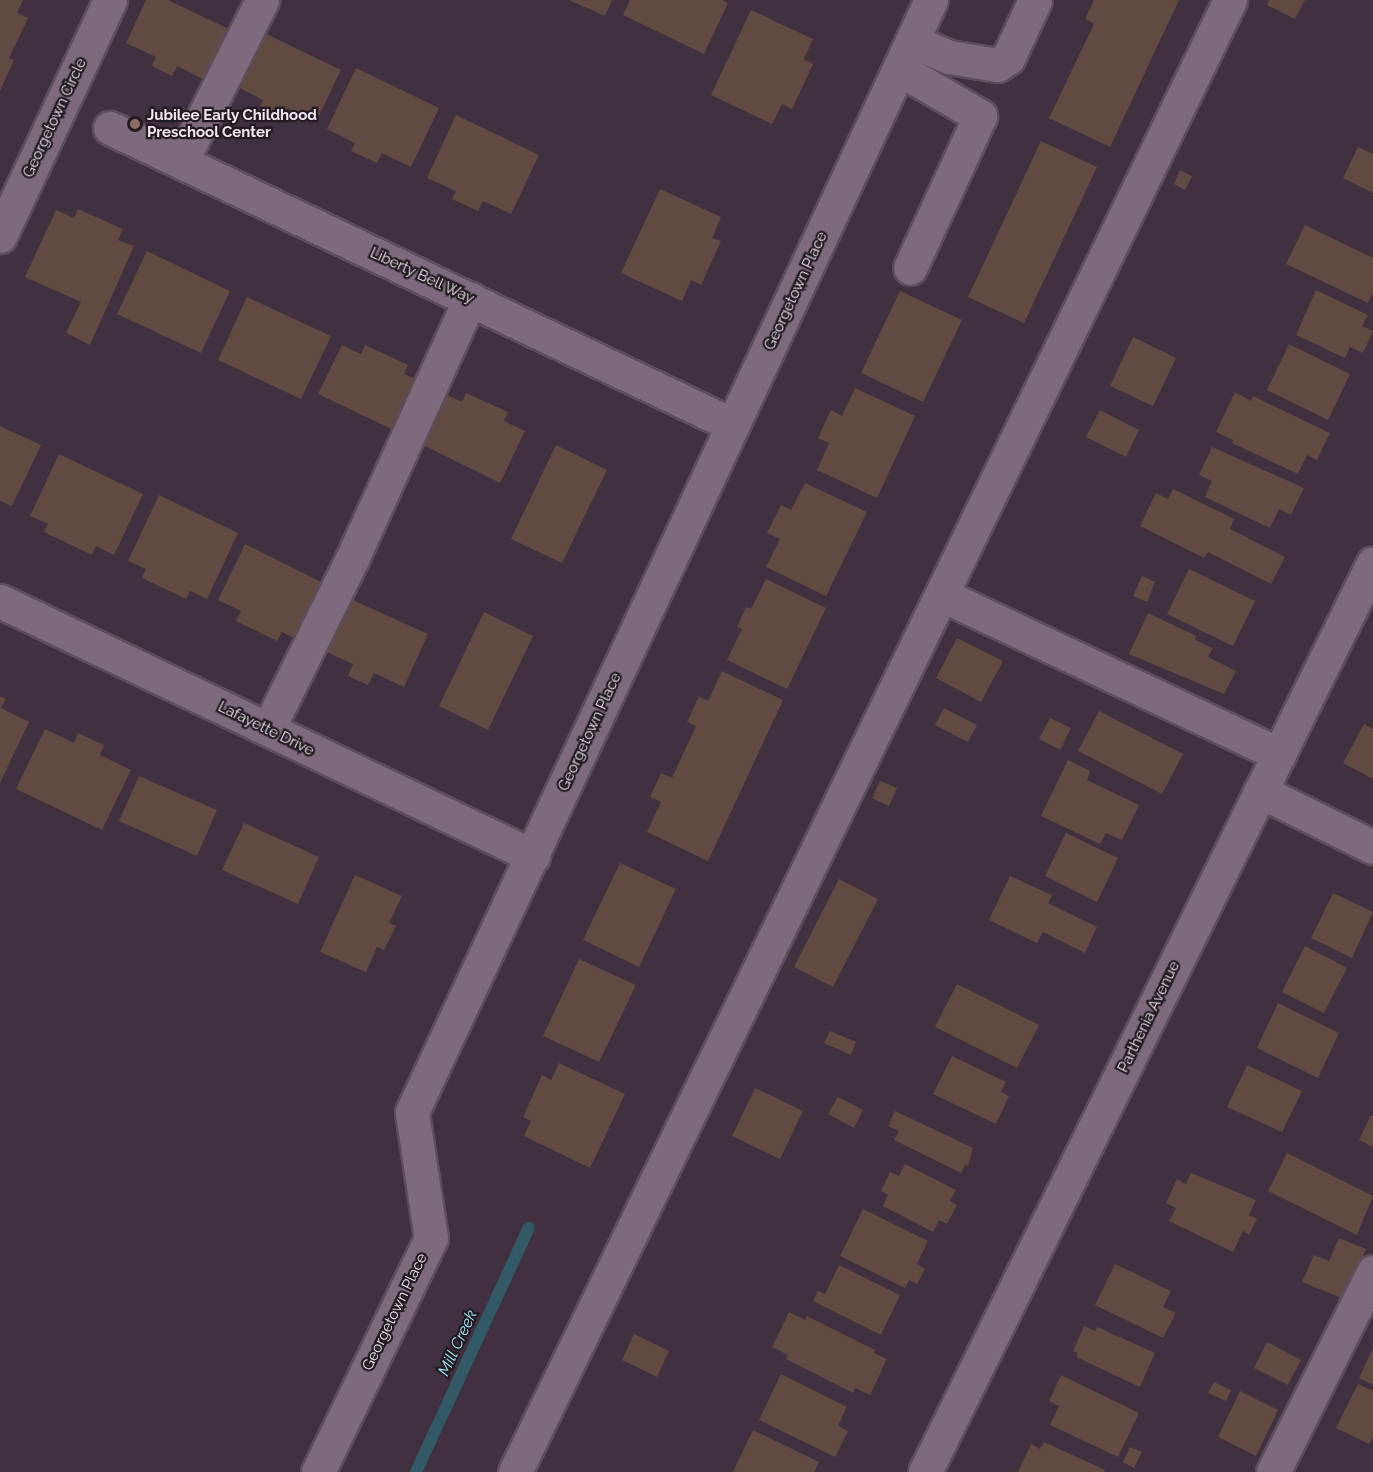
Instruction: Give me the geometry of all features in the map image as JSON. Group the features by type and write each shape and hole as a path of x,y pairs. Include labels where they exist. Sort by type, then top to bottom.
{"street":[{"name":"Georgetown Circle","path":"0,236 110,0"},
{"path":"181,162 262,0"},
{"name":"Georgetown Place","path":"318,1472 431,1238 412,1112 931,0"},
{"path":"906,55 949,57 996,65 1008,58 1035,0"},
{"path":"514,1472 1230,0"},
{"path":"906,55 980,116 910,268"},
{"name":"Liberty Bell Way","path":"110,128 734,425"},
{"path":"268,729 352,560 470,299"},
{"name":"Parthenia Avenue","path":"925,1472 1373,563"},
{"path":"942,595 1279,754"},
{"name":"Lafayette Drive","path":"0,601 533,856"},
{"path":"1260,791 1373,847"},
{"path":"1273,1472 1373,1272"}],"building":[{"path":"0,0 23,0 17,13 28,18 9,58 14,60 0,91"},
{"path":"146,0 168,0 231,30 207,81 177,66 172,76 152,66 156,57 126,43"},
{"path":"569,0 612,0 605,16"},
{"path":"630,0 722,0 728,3 704,54 623,15"},
{"path":"1094,0 1179,0 1110,147 1049,118 1094,24 1085,19"},
{"path":"1269,0 1305,0 1295,19 1267,5"},
{"path":"751,10 813,39 804,59 813,64 792,109 782,104 772,124 711,95"},
{"path":"260,31 341,70 316,122 287,108 282,119 260,107 263,100 234,85"},
{"path":"356,68 439,108 411,167 382,153 377,163 351,151 355,143 327,129"},
{"path":"456,115 539,155 511,214 483,201 478,211 452,199 456,191 427,178"},
{"path":"1041,141 1097,167 1024,323 968,297"},
{"path":"1358,147 1373,154 1373,193 1343,178"},
{"path":"1180,170 1192,176 1185,190 1174,184"},
{"path":"660,189 721,217 712,238 721,241 701,285 691,280 682,301 621,273"},
{"path":"78,209 123,229 118,240 134,246 90,345 66,333 81,302 25,277 56,210 74,218"},
{"path":"1305,225 1373,258 1373,293 1368,303 1286,264"},
{"path":"147,251 230,291 201,353 117,314"},
{"path":"1316,290 1368,315 1362,326 1373,331 1363,353 1350,347 1345,358 1296,335"},
{"path":"900,291 962,320 923,402 861,373"},
{"path":"247,297 331,336 301,399 218,360"},
{"path":"1133,337 1176,358 1153,406 1110,386"},
{"path":"1289,344 1350,374 1328,420 1267,390"},
{"path":"342,345 361,354 365,345 408,365 404,374 422,382 398,432 318,394"},
{"path":"855,388 915,416 877,498 817,470 829,443 818,438 831,410 842,416"},
{"path":"1235,392 1251,401 1253,396 1330,433 1317,460 1307,455 1298,474 1232,443 1233,440 1216,432"},
{"path":"443,393 462,402 466,393 508,412 504,421 525,431 500,483 419,443"},
{"path":"1100,410 1139,430 1126,457 1086,437"},
{"path":"0,426 41,445 12,506 0,501"},
{"path":"556,445 607,470 562,563 511,539"},
{"path":"1212,447 1304,488 1291,515 1279,509 1270,528 1205,497 1212,481 1199,475"},
{"path":"59,454 143,494 114,555 96,546 92,555 44,532 48,524 30,516"},
{"path":"805,483 867,512 826,596 766,567 780,539 767,533 781,505 791,510"},
{"path":"1173,489 1234,519 1230,529 1285,557 1271,584 1208,552 1204,558 1140,526 1156,493 1168,499"},
{"path":"159,495 238,533 207,599 190,591 186,599 142,578 146,569 128,561"},
{"path":"245,544 327,585 300,641 282,632 277,641 236,621 241,611 218,600"},
{"path":"1189,569 1255,601 1233,646 1167,614"},
{"path":"1142,576 1155,582 1147,602 1133,596"},
{"path":"766,579 826,608 787,689 727,660 742,629 737,627 746,607 751,609"},
{"path":"346,597 428,634 404,687 374,673 368,685 348,676 353,664 322,650"},
{"path":"484,612 533,636 488,730 439,706"},
{"path":"1148,613 1196,636 1195,640 1213,648 1208,657 1236,671 1224,694 1129,654"},
{"path":"957,638 1003,661 981,702 936,678"},
{"path":"722,671 783,700 708,861 647,832 661,802 650,797 661,773 672,778 696,726 687,722 699,696 708,701"},
{"path":"0,696 6,699 1,708 29,722 0,783"},
{"path":"944,708 977,725 968,742 935,725"},
{"path":"1099,711 1183,754 1162,794 1078,751"},
{"path":"1050,718 1071,728 1060,750 1039,739"},
{"path":"1364,724 1373,729 1373,779 1343,763"},
{"path":"45,729 74,743 78,733 104,745 100,755 131,770 102,830 16,789"},
{"path":"1068,760 1090,771 1087,780 1139,805 1122,840 1106,833 1100,844 1041,816"},
{"path":"139,776 217,810 197,856 119,821"},
{"path":"880,781 897,788 889,806 872,798"},
{"path":"244,823 319,857 298,904 222,870"},
{"path":"1066,833 1118,858 1097,902 1045,876"},
{"path":"620,863 676,889 639,967 583,940"},
{"path":"355,875 402,896 389,923 396,926 384,950 377,947 366,972 320,952"},
{"path":"1010,876 1052,895 1048,903 1097,927 1085,953 1043,932 1037,943 989,920"},
{"path":"839,879 878,899 833,987 794,967"},
{"path":"1333,893 1373,912 1352,958 1311,938"},
{"path":"1305,946 1347,968 1324,1013 1282,992"},
{"path":"579,959 636,985 599,1062 543,1036"},
{"path":"957,984 1039,1025 1017,1068 935,1027"},
{"path":"1278,1003 1339,1033 1318,1078 1257,1048"},
{"path":"830,1031 856,1042 851,1055 824,1043"},
{"path":"952,1056 1006,1082 1001,1092 1009,1096 996,1124 933,1094"},
{"path":"559,1063 625,1094 590,1168 524,1136 531,1121 523,1117 542,1075 551,1080"},
{"path":"1247,1065 1302,1091 1282,1132 1227,1107"},
{"path":"755,1088 803,1111 780,1159 732,1136"},
{"path":"838,1097 863,1110 854,1128 828,1114"},
{"path":"895,1111 973,1148 968,1166 965,1165 961,1173 894,1140 899,1131 888,1126"},
{"path":"1371,1115 1373,1116 1373,1147 1359,1140"},
{"path":"1287,1153 1373,1196 1357,1235 1268,1191"},
{"path":"905,1164 956,1190 950,1201 957,1205 947,1224 939,1220 933,1232 883,1206 888,1195 881,1191 890,1172 899,1176"},
{"path":"1191,1173 1256,1200 1249,1215 1257,1219 1249,1235 1243,1231 1233,1252 1169,1221 1176,1208 1166,1203 1177,1179 1186,1184"},
{"path":"863,1209 928,1241 917,1264 925,1269 917,1284 909,1280 905,1288 840,1256"},
{"path":"1339,1238 1366,1249 1344,1299 1302,1282 1314,1255 1329,1261"},
{"path":"1115,1264 1171,1291 1163,1307 1176,1313 1163,1338 1095,1305"},
{"path":"839,1265 900,1295 881,1335 813,1301 818,1291 825,1294"},
{"path":"789,1312 805,1320 807,1316 875,1350 874,1353 887,1359 870,1395 855,1388 853,1393 786,1359 788,1355 772,1347"},
{"path":"1084,1326 1095,1331 1097,1327 1155,1353 1140,1387 1076,1357 1078,1353 1073,1351"},
{"path":"634,1334 669,1351 657,1377 622,1360"},
{"path":"1267,1342 1301,1360 1288,1385 1254,1368"},
{"path":"1373,1348 1373,1385 1359,1378"},
{"path":"781,1374 847,1407 838,1426 848,1431 835,1457 759,1420"},
{"path":"1061,1375 1139,1413 1118,1457 1050,1425 1059,1406 1049,1401"},
{"path":"1214,1382 1231,1390 1226,1401 1208,1393"},
{"path":"1358,1384 1373,1391 1373,1437 1369,1444 1336,1428"},
{"path":"1240,1391 1278,1410 1256,1456 1218,1437"},
{"path":"753,1430 819,1462 814,1472 733,1472"},
{"path":"1044,1442 1105,1470 1104,1472 1018,1472 1031,1444 1040,1449"},
{"path":"1130,1447 1142,1452 1134,1468 1123,1462"}],"waterway":[{"name":"Mill Creek","path":"416,1472 529,1228"}],"place":[{"name":"Jubilee Early Childhood Preschool Center","path":"135,124"}]}
